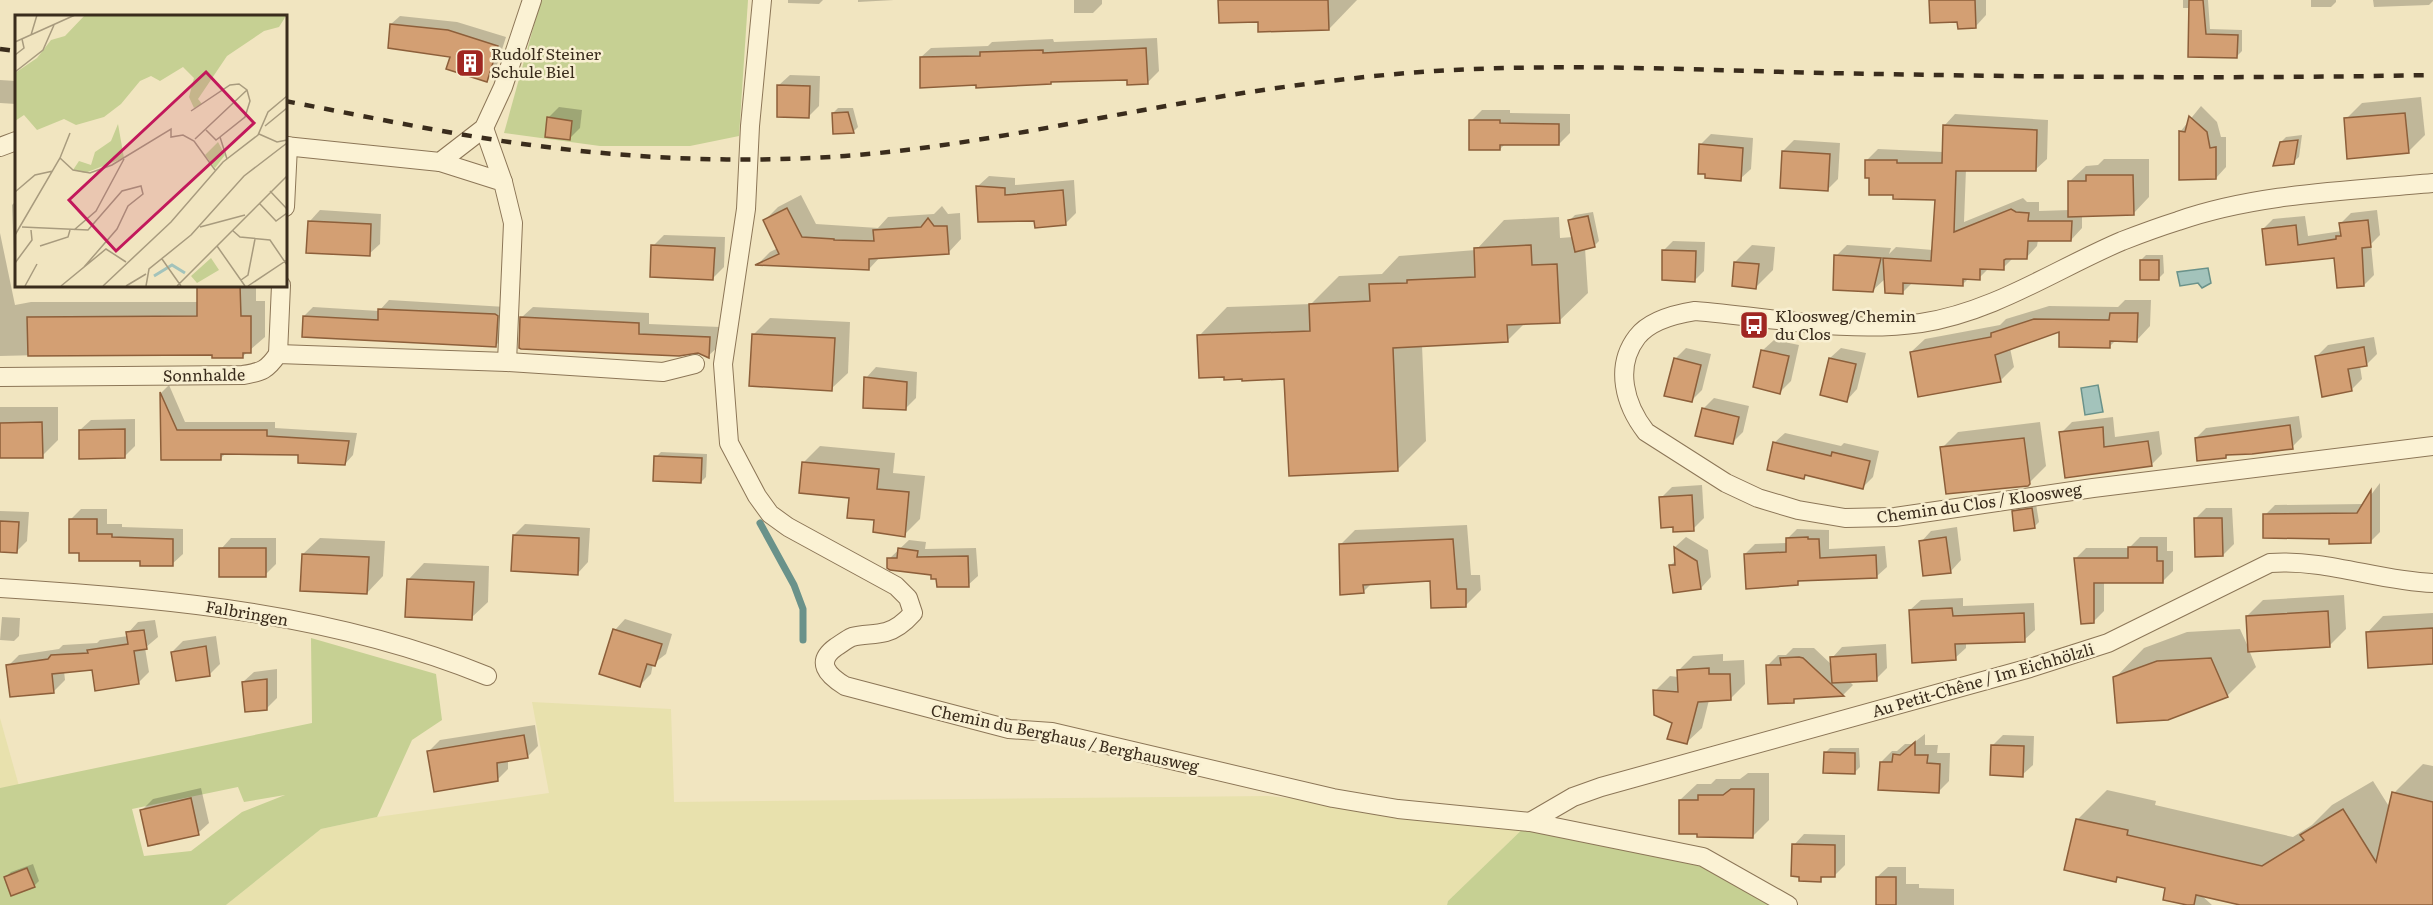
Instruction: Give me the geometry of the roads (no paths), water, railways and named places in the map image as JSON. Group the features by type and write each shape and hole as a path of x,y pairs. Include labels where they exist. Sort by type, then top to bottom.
{"street":[{"path":"440,162 484,128 503,87 532,0"},
{"name":"Chemin du Berghaus / Berghausweg","path":"762,0 750,126 746,209 723,364 729,443 756,496 770,514 896,586 908,598 913,613 901,626 885,632 851,637 828,653 824,659 824,665 834,679 844,686 1009,729 1052,732 1333,798 1398,809 1530,822 1703,857 1788,905"},
{"path":"484,128 503,182 513,223 507,362"},
{"path":"0,147 15,141"},
{"path":"286,146 440,162 503,182"},
{"name":"Chemin du Clos / Kloosweg","path":"2433,183 2280,198 2221,208 2180,220 2122,242 1994,302 1923,322 1853,327 1695,311 1676,314 1660,320 1637,337 1627,356 1623,381 1627,400 1646,432 1726,483 1758,498 1798,510 1845,518 1895,517 2093,488 2433,446"},
{"path":"281,286 278,354 507,362 663,372 695,364"},
{"name":"Sonnhalde","path":"0,377 243,375 258,373 269,367 278,354"},
{"name":"Au Petit-Chêne / Im Eichhölzli","path":"1530,822 1573,797 1601,787 2030,668 2108,643 2270,563 2292,561 2433,583"},
{"name":"Falbringen","path":"0,588 146,598 231,609 369,638 450,661 487,676"}],"water":[{"path":"2208,268 2211,283 2202,288 2198,283 2180,286 2177,272"},
{"path":"2098,385 2103,412 2085,415 2081,388"}],"waterway":[{"path":"760,523 794,585 803,609 803,640"}],"railway":[{"path":"0,49 15,51"},
{"path":"286,101 453,133 550,148 634,156 761,159 845,156 926,147 1266,89 1435,71 1582,67 2053,76 2433,75"}],"place":[{"name":"Rudolf Steiner Schule Biel","path":"470,63"},
{"name":"Kloosweg/Chemin du Clos","path":"1754,325"}]}
